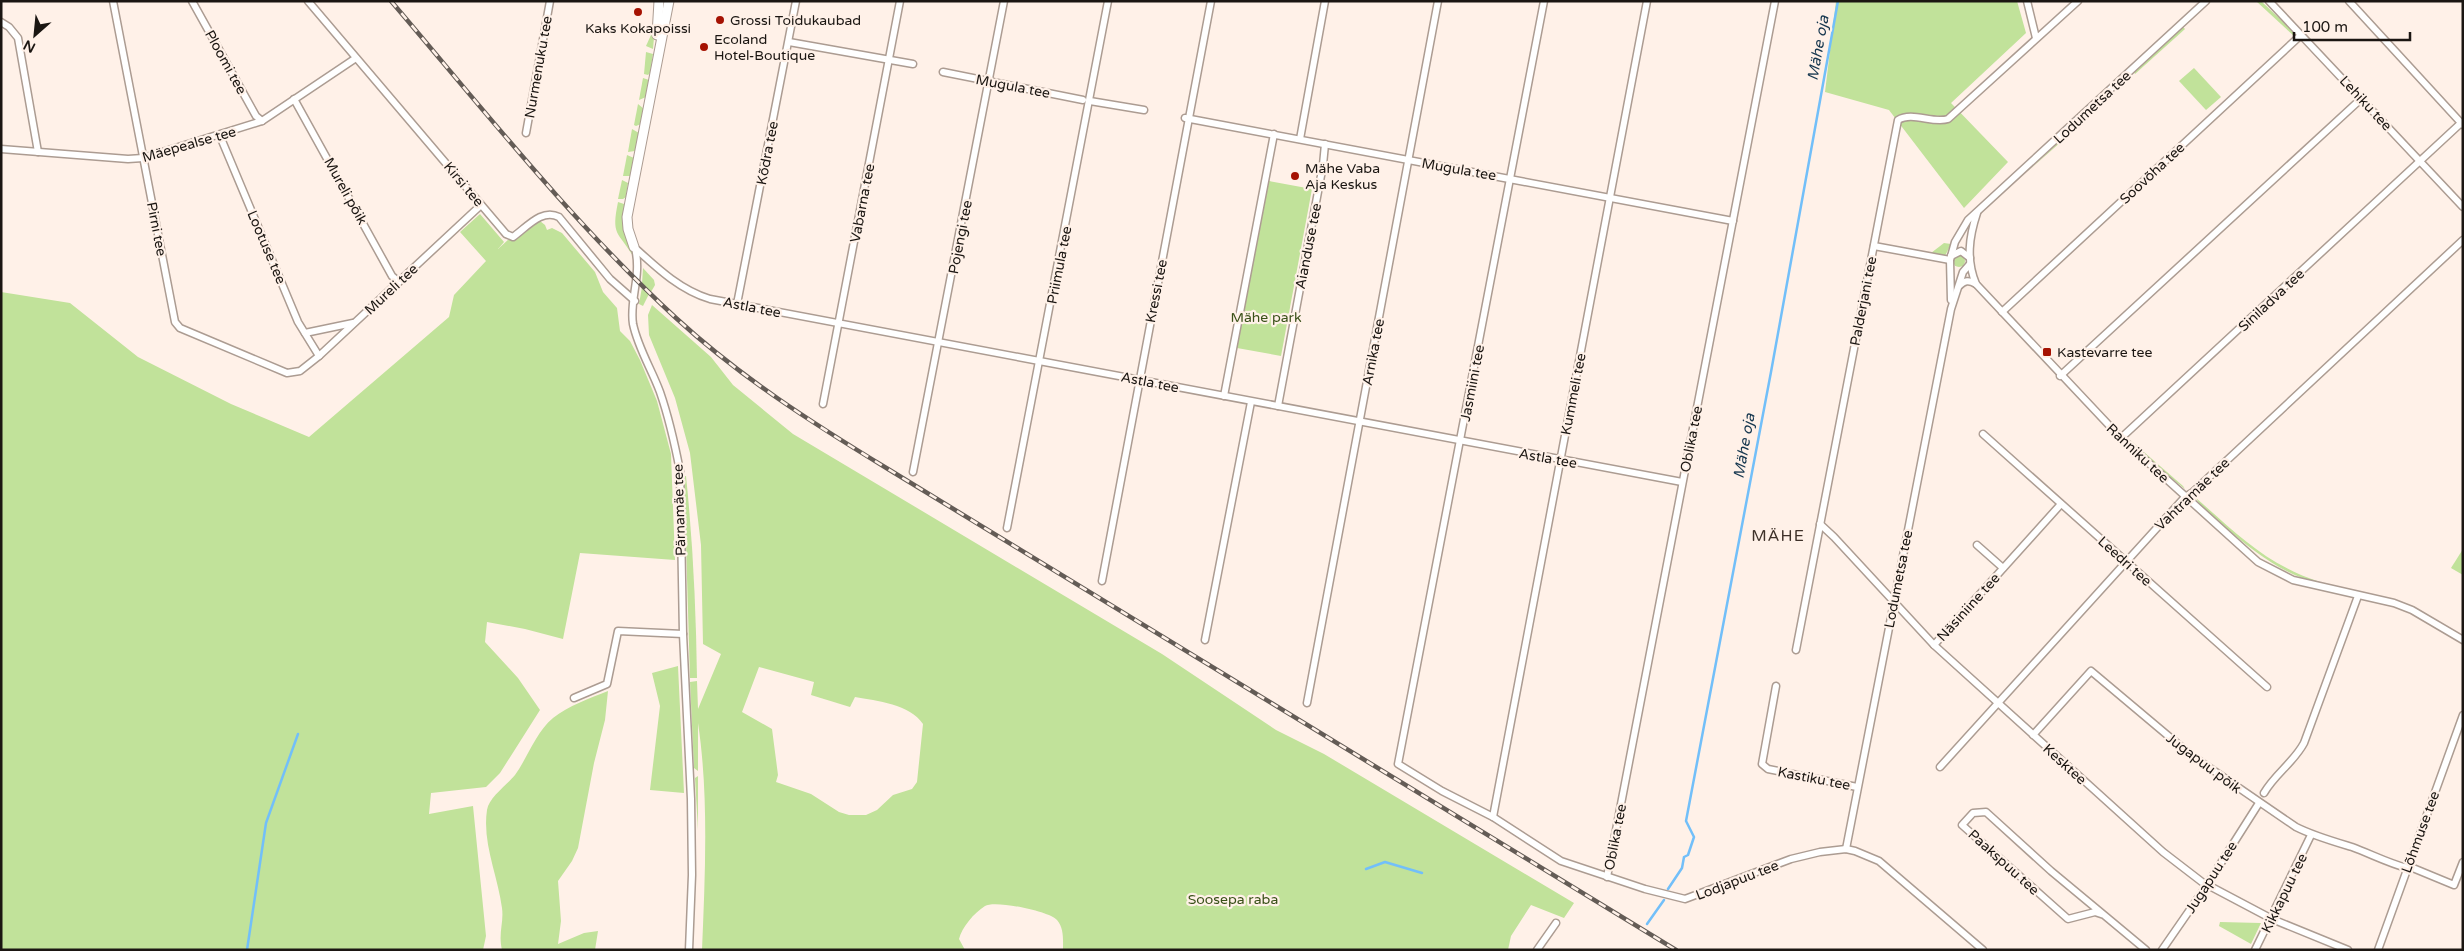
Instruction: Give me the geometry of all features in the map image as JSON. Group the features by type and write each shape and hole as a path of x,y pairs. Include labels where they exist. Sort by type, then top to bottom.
{"main road":[{"name":"Pärnamäe tee","path":"657,53 659,1"},
{"name":"Pärnamäe tee","path":"634,247 628,229 627,217 668,1"}],"street":[{"name":"Pirni tee","path":"114,1 174,322 180,328 287,373 300,371"},
{"name":"Ploomi tee","path":"192,1 256,116 262,121"},
{"name":"Kirsi tee","path":"308,1 504,232 511,237 541,215 552,214 560,217 610,279 635,301"},
{"name":"Nurmenuku tee","path":"526,133 550,1"},
{"name":"Kõdra tee","path":"738,304 796,1"},
{"name":"Vabarna tee","path":"823,404 900,1"},
{"name":"Pojengi tee","path":"913,472 940,342 1004,1"},
{"name":"Priimula tee","path":"1007,528 1040,361 1086,100 1108,1"},
{"name":"Kressi tee","path":"1102,581 1187,118 1211,1"},
{"path":"1300,139 1325,1"},
{"name":"Arnika tee","path":"1307,703 1438,1"},
{"name":"Jasmiini tee","path":"1398,764 1544,1"},
{"name":"Kummeli tee","path":"1493,817 1647,1"},
{"name":"Oblika tee","path":"1607,877 1775,1"},
{"path":"2027,1 2036,38"},
{"name":"Palderjani tee","path":"1796,650 1898,120 1911,117 1941,122 1948,119 2078,1"},
{"name":"Lodumetsa tee","path":"1950,258 1960,232 1968,220 2206,1"},
{"name":"Lehiku tee","path":"2269,1 2463,206"},
{"path":"2348,1 2462,124"},
{"path":"1,22 9,27 18,38 38,152"},
{"name":"Soovõha tee","path":"2002,312 2301,35"},
{"path":"789,42 913,64"},
{"name":"Mäepealse tee","path":"1,149 143,158 220,136 262,121 356,58"},
{"name":"Mugula tee","path":"943,72 1144,110"},
{"path":"2060,376 2362,98"},
{"name":"Mureli põik","path":"294,99 392,276 399,282"},
{"name":"Mugula tee","path":"1187,118 1733,220"},
{"name":"Siniladva tee","path":"2121,438 2462,124"},
{"path":"1224,396 1274,134"},
{"name":"Lootuse tee","path":"220,136 305,333 319,356"},
{"name":"Aianduse tee","path":"1278,406 1323,165 1325,144"},
{"name":"Mureli tee","path":"300,371 319,356 481,205"},
{"path":"1951,309 1967,266 1969,241 1977,213"},
{"name":"Vahtramäe tee","path":"1940,767 2185,497 2193,492 2463,240"},
{"path":"1874,246 1950,258"},
{"name":"Astla tee","path":"634,247 690,292 738,304 1461,442 1682,482"},
{"name":"Pärnamäe tee","path":"634,247 638,281 633,324 638,342 660,392 676,446 680,471 683,634 691,799 692,875 689,950"},
{"path":"1951,309 1950,258 1955,252 1961,251 1967,266"},
{"path":"1951,268 1957,272 1967,266"},
{"name":"Ranniku tee","path":"1967,266 1975,283 2060,376 2121,438 2258,562 2293,580 2394,603 2412,610 2463,640"},
{"path":"1958,287 1963,282 1975,283"},
{"name":"Lodumetsa tee","path":"1846,849 1951,309"},
{"path":"305,333 354,323"},
{"path":"1205,640 1251,402"},
{"name":"Leedri tee","path":"1983,434 2267,687"},
{"name":"Näsiniine tee","path":"1934,645 2061,504"},
{"name":"Kesktee","path":"1820,524 1934,645 2163,852 2207,885 2272,919 2348,950"},
{"name":"Näsiniine tee","path":"1977,545 2003,568"},
{"path":"2264,792 2299,752 2304,743 2358,596"},
{"path":"574,698 607,684 618,631 683,634"},
{"name":"Jugapuu põik","path":"2033,735 2091,671 2191,755 2259,804 2311,835 2353,848 2385,862 2408,867 2454,885 2463,862"},
{"name":"Kastiku tee","path":"1776,686 1762,764 1768,769 1857,787"},
{"name":"Lõhmuse tee","path":"2378,950 2463,715"},
{"name":"Lodjapuu tee","path":"1398,764 1442,791 1493,817 1561,861 1607,877 1685,899 1791,859 1846,849 1855,850 1879,861 1983,950"},
{"name":"Jugapuu tee","path":"2162,950 2207,885 2259,804"},
{"name":"Paakspuu tee","path":"2104,915 2095,912 2068,919 1962,824 1973,813 1986,812 2051,871 2104,915 2146,950"},
{"name":"Kikkapuu tee","path":"2255,950 2272,919 2311,835"},
{"path":"1537,950 1556,923"}],"green space":[{"path":"1836,1 2017,1 2026,33 1951,103 2008,162 1964,208 1889,110 1825,92"},
{"path":"2256,1 2261,1 2295,33 2294,36"},
{"path":"655,26 653,49 646,46"},
{"path":"2183,27 2185,29 2135,74 2134,72"},
{"path":"646,52 653,54 648,75 644,74"},
{"path":"2194,68 2221,97 2206,110 2179,81"},
{"path":"643,78 649,80 646,97 639,100"},
{"path":"2101,103 2079,126 2027,172"},
{"path":"638,104 644,109 641,124 636,126 634,125"},
{"path":"632,129 639,133 635,151 628,152"},
{"path":"627,155 634,158 630,176 623,176"},
{"path":"622,180 628,183 626,197 618,199"},
{"name":"Mähe park","path":"1269,181 1312,189 1281,356 1237,348"},
{"path":"618,202 624,204 623,226 633,256 617,232 615,221"},
{"path":"480,214 504,242 498,249 509,239 514,241 540,221 547,230 552,228 562,233 595,272 603,292 617,308 620,331 630,341 657,401 671,454 675,560 580,553 563,639 487,622 485,642 518,678 540,710 500,773 486,787 431,793 429,814 473,806 486,936 483,950 1,950 1,292 70,303 138,357 231,404 309,437 449,317 454,295 486,261 460,232"},
{"path":"1944,243 1951,244 1945,256 1931,253"},
{"path":"1959,255 1965,261 1959,267 1953,261"},
{"path":"643,268 654,280 655,285 651,292 642,284"},
{"path":"642,287 649,294 643,306 639,304"},
{"name":"Soosepa raba","path":"652,305 711,357 733,385 793,434 1162,654 1276,730 1324,754 1574,903 1564,918 1531,905 1511,936 1508,950 1063,950 1062,930 1057,920 1044,913 999,904 985,906 969,921 959,939 965,950 702,950 705,836 704,779 698,723 698,771 694,768 690,682 697,681 698,709 721,654 703,644 701,545 690,453 675,398 649,335 648,315","holes":["759,667 814,682 811,695 850,707 855,697 883,702 902,708 917,717 923,724 917,782 912,789 893,795 877,810 866,815 849,815 839,812 811,794 776,782 778,775 772,729 742,712"]},
{"path":"2129,439 2183,486 2185,489 2154,464"},
{"path":"684,476 686,476 692,551 697,678 690,678"},
{"path":"2196,498 2253,547 2284,567 2320,582 2319,584 2292,574 2259,554 2202,507"},
{"path":"2463,549 2463,575 2451,568"},
{"path":"678,666 684,793 650,790 660,706 652,673"},
{"path":"608,691 605,720 594,763 578,848 572,861 558,881 561,921 558,944 584,933 598,931 595,950 502,950 502,908 488,847 486,822 488,805 515,775 537,737 553,718 572,706"},
{"path":"698,776 698,830 695,778"},
{"path":"2220,922 2261,923 2251,944 2219,926"}],"waterway":[{"name":"Mähe oja","path":"1668,889 1682,868 1684,857 1688,855 1694,837 1686,821 1771,372 1838,1"},
{"path":"247,950 266,823 298,734"},
{"path":"1366,869 1385,862 1422,873"},
{"name":"Mähe oja","path":"1647,924 1664,900"}],"railway":[{"path":"391,1 529,164 601,243 700,340 752,380 860,452 1676,950"}],"place":[{"name":"Kaks Kokapoissi","path":"638,12"},
{"name":"Grossi Toidukaubad","path":"720,20"},
{"name":"Ecoland Hotel-Boutique","path":"704,47"},
{"name":"Mähe Vaba Aja Keskus","path":"1295,176"},
{"name":"Kastevarre tee","path":"2047,352"}],"district":[{"name":"MÄHE","path":"1778,535"}]}
